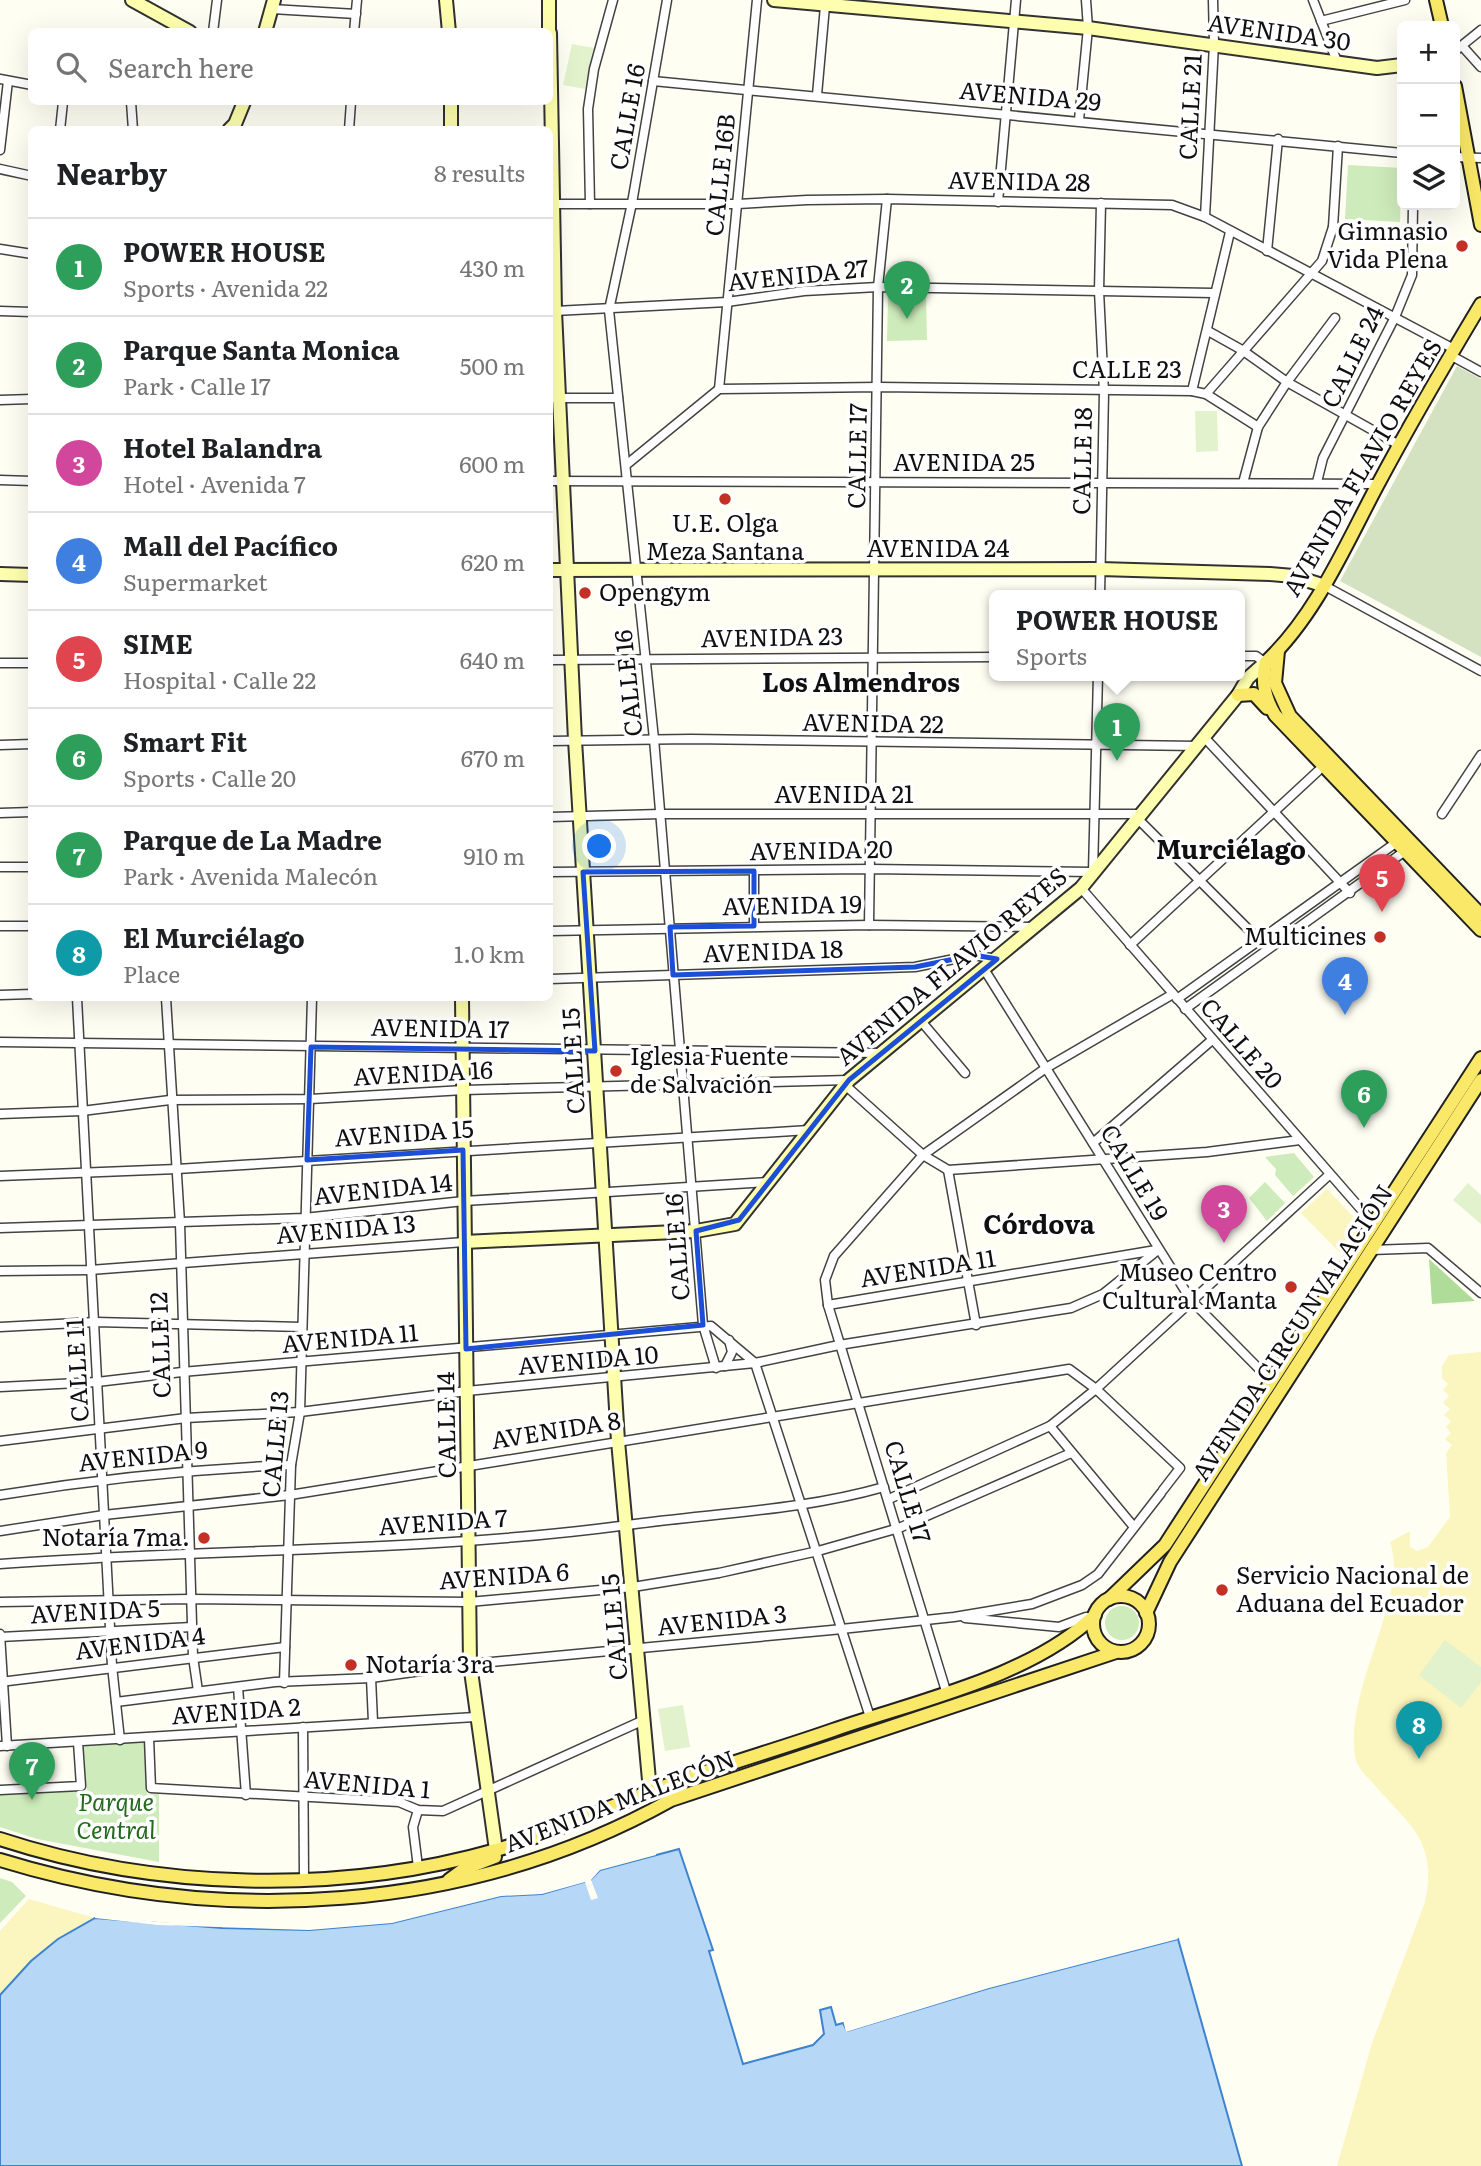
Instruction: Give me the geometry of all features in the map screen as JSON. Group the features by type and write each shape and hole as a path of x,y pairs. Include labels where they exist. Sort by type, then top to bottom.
{"main road":[{"path":"1436,0 1441,21"},
{"path":"1460,103 1476,158 1481,223"},
{"name":"AVENIDA FLAVIO REYES","path":"1266,662 1278,650 1325,586 1399,445 1481,304"},
{"name":"AVENIDA FLAVIO REYES","path":"1275,677 1278,650"},
{"path":"1266,662 1264,690 1275,715"},
{"path":"1275,677 1278,693 1290,716 1481,915"},
{"path":"1238,695 1254,694 1481,930"},
{"name":"AVENIDA CIRCUNVALACIÓN","path":"1109,1599 1165,1545 1481,1058"},
{"name":"AVENIDA CIRCUNVALACIÓN","path":"1146,1613 1170,1562 1481,1080"},
{"path":"1128,1597 1139,1603 1146,1613 1148,1630 1143,1641 1133,1649 1116,1652 1098,1641 1093,1629 1096,1612 1109,1599 1128,1597"},
{"name":"AVENIDA MALECÓN","path":"0,1839 67,1858 158,1875 205,1880 303,1878 418,1867 496,1850 650,1791 993,1676 1072,1636 1096,1612"},
{"name":"AVENIDA MALECÓN","path":"0,1860 119,1889 197,1899 317,1899 395,1893 446,1883 549,1855 621,1828 671,1800 1116,1652"},
{"path":"446,1883 464,1869 484,1860 632,1807 648,1799 650,1791"}],"street":[{"path":"214,28 217,0"},
{"path":"355,28 357,0"},
{"path":"446,0 449,28"},
{"name":"CALLE 15","path":"549,0 550,28"},
{"path":"590,204 588,109 594,69 613,0"},
{"name":"CALLE 16","path":"667,0 632,203 609,310 654,739 673,975 690,1138 703,1325 720,1367"},
{"path":"748,91 757,0"},
{"name":"AVENIDA 30","path":"774,0 1088,29 1214,44 1338,64 1377,68 1397,66"},
{"path":"998,202 1016,0"},
{"path":"1079,120 1088,29 1086,0"},
{"name":"CALLE 21","path":"1205,217 1214,44 1213,0"},
{"path":"1313,0 1338,64"},
{"path":"1321,21 1405,0"},
{"path":"139,2 183,28"},
{"path":"266,28 273,5 356,14"},
{"path":"817,95 825,6"},
{"path":"1460,48 1481,30"},
{"path":"1460,50 1481,67"},
{"path":"0,150 4,80 28,84"},
{"name":"AVENIDA 29","path":"653,81 1397,152"},
{"name":"CALLE 16B","path":"719,389 748,91"},
{"path":"60,126 63,105"},
{"path":"131,105 133,126"},
{"path":"234,126 243,105"},
{"path":"349,126 351,105"},
{"path":"451,105 451,126"},
{"name":"CALLE 15","path":"550,105 551,126"},
{"path":"1267,251 1278,139"},
{"name":"CALLE 23","path":"879,387 1104,392 1192,391 1206,394 1291,293 1312,274 1326,253 1329,234 1334,227 1338,146"},
{"path":"0,169 28,175"},
{"name":"AVENIDA 28","path":"553,204 738,204 887,199 1172,205 1205,217 1395,317 1481,372"},
{"name":"CALLE 17","path":"869,925 879,387 878,287 887,199"},
{"name":"CALLE 18","path":"1100,590 1104,392 1100,291 1101,202"},
{"name":"CALLE 24","path":"1317,482 1323,458 1395,317 1412,275 1413,210"},
{"path":"1334,227 1413,238"},
{"path":"1192,391 1208,331 1213,293 1230,232"},
{"path":"0,249 28,253"},
{"name":"CALLE 15","path":"553,258 556,482 566,570 618,1441 650,1791"},
{"name":"AVENIDA 27","path":"555,311 727,302 804,291 878,287 1213,293"},
{"path":"0,311 28,312"},
{"path":"1243,483 1258,427 1287,382 1335,318"},
{"path":"1208,331 1242,350 1287,382 1399,445"},
{"path":"626,466 719,389 879,387"},
{"path":"1206,394 1258,427"},
{"path":"554,399 618,398"},
{"path":"0,400 28,400"},
{"path":"0,480 28,481"},
{"name":"AVENIDA 25","path":"556,482 1378,484"},
{"name":"AVENIDA 24","path":"553,570 1100,569 1270,574 1293,576 1325,586"},
{"path":"0,574 28,575"},
{"path":"1325,586 1481,671"},
{"path":"1245,656 1256,656 1266,662 1275,677"},
{"name":"AVENIDA 23","path":"553,660 989,657"},
{"name":"AVENIDA FLAVIO REYES","path":"696,1231 735,1224 847,1083 1081,888 1238,695 1248,678 1266,662"},
{"path":"0,663 28,663"},
{"path":"1093,872 1098,681"},
{"name":"AVENIDA 22","path":"553,741 654,739 1097,745 1200,742"},
{"path":"1200,742 1274,812 1350,893"},
{"path":"0,745 28,744"},
{"path":"1442,814 1481,755"},
{"path":"1130,945 1318,771"},
{"path":"0,813 28,812"},
{"name":"AVENIDA 21","path":"553,817 660,814 1138,816"},
{"path":"1138,816 1261,942"},
{"path":"1185,1009 1350,893 1401,847"},
{"name":"CALLE 17","path":"946,1691 899,1528 828,1305 825,1280 834,1256 923,1155 1046,1068 1175,996 1261,942 1342,883 1401,847"},
{"path":"0,867 28,867"},
{"name":"AVENIDA 20","path":"553,872 870,869 1093,872"},
{"path":"754,871 754,926"},
{"name":"CALLE 20","path":"1081,888 1373,1223"},
{"name":"AVENIDA 19","path":"553,931 869,925 1036,927"},
{"path":"0,926 28,926"},
{"name":"AVENIDA 18","path":"553,979 915,967 974,955 997,959"},
{"name":"CALLE 19","path":"984,969 1191,1300 1271,1381"},
{"path":"0,995 28,994"},
{"name":"CALLE 11","path":"77,1001 82,1111 88,1173 90,1270 96,1322 108,1600 120,1740"},
{"name":"CALLE 12","path":"166,1001 170,1100 180,1223 182,1371 190,1507 193,1657 198,1691"},
{"name":"CALLE 13","path":"284,1683 291,1465 300,1412 312,1001"},
{"name":"CALLE 14","path":"462,1001 470,1664 475,1717 496,1850"},
{"path":"921,1021 965,1073"},
{"path":"1093,1143 1212,1040"},
{"name":"AVENIDA 17","path":"0,1042 880,1053"},
{"path":"847,1083 923,1155 948,1170 1207,1153 1300,1140"},
{"name":"AVENIDA 16","path":"0,1114 82,1111 170,1100 310,1100 464,1090 847,1083"},
{"name":"AVENIDA 15","path":"0,1176 177,1169 810,1130"},
{"path":"948,1170 976,1325"},
{"path":"889,1499 1049,1426 1096,1389 1329,1175"},
{"name":"AVENIDA 14","path":"0,1228 304,1218 464,1201 770,1182"},
{"name":"AVENIDA 13","path":"0,1271 90,1270 464,1242 696,1231"},
{"path":"1371,1250 1428,1248 1481,1293"},
{"name":"AVENIDA 11","path":"828,1305 1158,1250"},
{"name":"AVENIDA 10","path":"0,1441 186,1418 300,1412 467,1391 755,1363 839,1345 1071,1308 1103,1294 1158,1250"},
{"path":"0,1327 96,1322 301,1327"},
{"name":"CALLE 16","path":"703,1325 717,1329 755,1363 870,1717"},
{"name":"AVENIDA 11","path":"0,1387 97,1382 182,1371 466,1349 703,1325"},
{"path":"720,1367 732,1352 729,1339"},
{"name":"AVENIDA 8","path":"0,1531 104,1515 290,1495 1069,1369 1096,1389"},
{"name":"AVENIDA 3","path":"116,1702 198,1691 371,1678 470,1664 954,1617 1032,1604 1082,1585 1104,1568 1180,1468 1096,1389"},
{"path":"1049,1426 1134,1527"},
{"name":"AVENIDA 6","path":"0,1602 191,1599 469,1602 633,1587 719,1573 818,1551 899,1528 1071,1453"},
{"name":"AVENIDA 9","path":"0,1495 102,1479 188,1470 291,1465"},
{"name":"AVENIDA 7","path":"0,1564 106,1556 469,1543 803,1507 884,1487"},
{"path":"954,1617 1059,1627 1077,1622 1096,1612"},
{"name":"AVENIDA 5","path":"0,1636 192,1627"},
{"path":"0,1636 3,1746"},
{"name":"AVENIDA 4","path":"2,1681 285,1647"},
{"path":"371,1678 373,1723"},
{"path":"238,1687 246,1795"},
{"name":"AVENIDA 2","path":"3,1746 475,1717"},
{"name":"AVENIDA 1","path":"149,1738 151,1788 398,1802 418,1810 443,1811 644,1720"},
{"path":"303,1727 303,1878"},
{"path":"0,1790 81,1786 78,1742"},
{"path":"418,1810 413,1827 418,1867"}],"highlighted area":[{"path":"754,871 754,926 670,927 673,975 915,967 974,955 997,959 849,1080 739,1220 696,1231 703,1325 466,1349 463,1150 307,1160 311,1047 595,1051 583,872"}],"green space":[{"path":"572,44 594,48 585,89 563,85"},
{"path":"1348,165 1397,168 1397,210 1400,210 1400,222 1345,219"},
{"path":"926,296 927,340 887,341 888,297"},
{"path":"1457,366 1481,379 1481,657 1340,581"},
{"path":"1195,411 1217,411 1218,451 1196,452"},
{"path":"1294,1153 1314,1177 1293,1196 1275,1175 1276,1169 1265,1157"},
{"path":"1265,1182 1285,1203 1267,1221 1249,1198"},
{"path":"1468,1183 1481,1195 1481,1224 1453,1200"},
{"path":"1429,1259 1475,1301 1432,1304"},
{"path":"1122,1606 1134,1611 1139,1623 1134,1635 1122,1640 1110,1635 1105,1623 1110,1611"},
{"path":"1445,1640 1481,1667 1481,1682 1461,1708 1419,1675"},
{"path":"683,1705 690,1747 665,1751 658,1709"},
{"name":"Parque Central","path":"146,1741 147,1794 159,1794 159,1862 37,1839 0,1827 0,1792 87,1792 82,1745"},
{"path":"0,1878 12,1882 26,1896 0,1923"}],"sand":[{"path":"1327,1189 1361,1225 1341,1254 1301,1213"},
{"path":"1481,1352 1481,2166 1337,2166 1372,2043 1425,1902 1428,1880 1427,1862 1417,1834 1357,1764 1354,1729 1359,1701 1391,1589 1394,1564 1390,1542 1410,1531 1410,1547 1417,1551 1428,1547 1450,1517 1446,1453 1452,1445 1445,1439 1451,1433 1446,1427 1451,1421 1444,1415 1450,1409 1443,1403 1449,1396 1443,1390 1448,1384 1442,1378 1442,1366 1449,1355"},
{"path":"29,1899 95,1918 31,1961 0,1995 0,1931"}],"water":[{"path":"679,1849 713,1950 709,1951 743,2064 813,2045 824,2034 820,2010 831,2007 836,2025 843,2023 847,2031 989,1988 1178,1939 1242,2166 0,2166 0,1995 31,1961 58,1939 95,1918 222,1928 309,1930 392,1923 501,1896 542,1894 590,1880 600,1870"}],"pier":[{"path":"656,1851 656,1855 600,1870 591,1880 598,1898 591,1900 585,1882 542,1894 501,1896 392,1923 309,1930 158,1925 95,1918 95,1914 158,1922 309,1926 391,1919 500,1893 541,1891 589,1877 599,1867"},
{"path":"1176,1936 1178,1939 989,1988 846,2032 843,2020 849,2027 988,1985"}],"place":[{"name":"Gimnasio Vida Plena","path":"1462,246"},
{"name":"Parque Santa Monica","path":"907,319"},
{"name":"U.E. Olga Meza Santana","path":"725,499"},
{"name":"Opengym","path":"585,593"},
{"name":"POWER HOUSE","path":"1117,761"},
{"name":"SIME","path":"1382,912"},
{"name":"Multicines","path":"1380,937"},
{"name":"Mall del Pacífico","path":"1345,1015"},
{"name":"Iglesia Fuente de Salvación","path":"616,1071"},
{"name":"Smart Fit","path":"1364,1128"},
{"name":"Hotel Balandra","path":"1224,1243"},
{"name":"Museo Centro Cultural Manta","path":"1291,1287"},
{"name":"Notaría 7ma.","path":"204,1538"},
{"name":"Servicio Nacional de Aduana del Ecuador","path":"1222,1590"},
{"name":"Notaría 3ra","path":"351,1665"},
{"name":"El Murciélago","path":"1419,1759"},
{"name":"Parque de La Madre","path":"32,1800"}],"district":[{"name":"Los Almendros","path":"861,683"},
{"name":"Murciélago","path":"1231,850"},
{"name":"Córdova","path":"1039,1225"}]}
